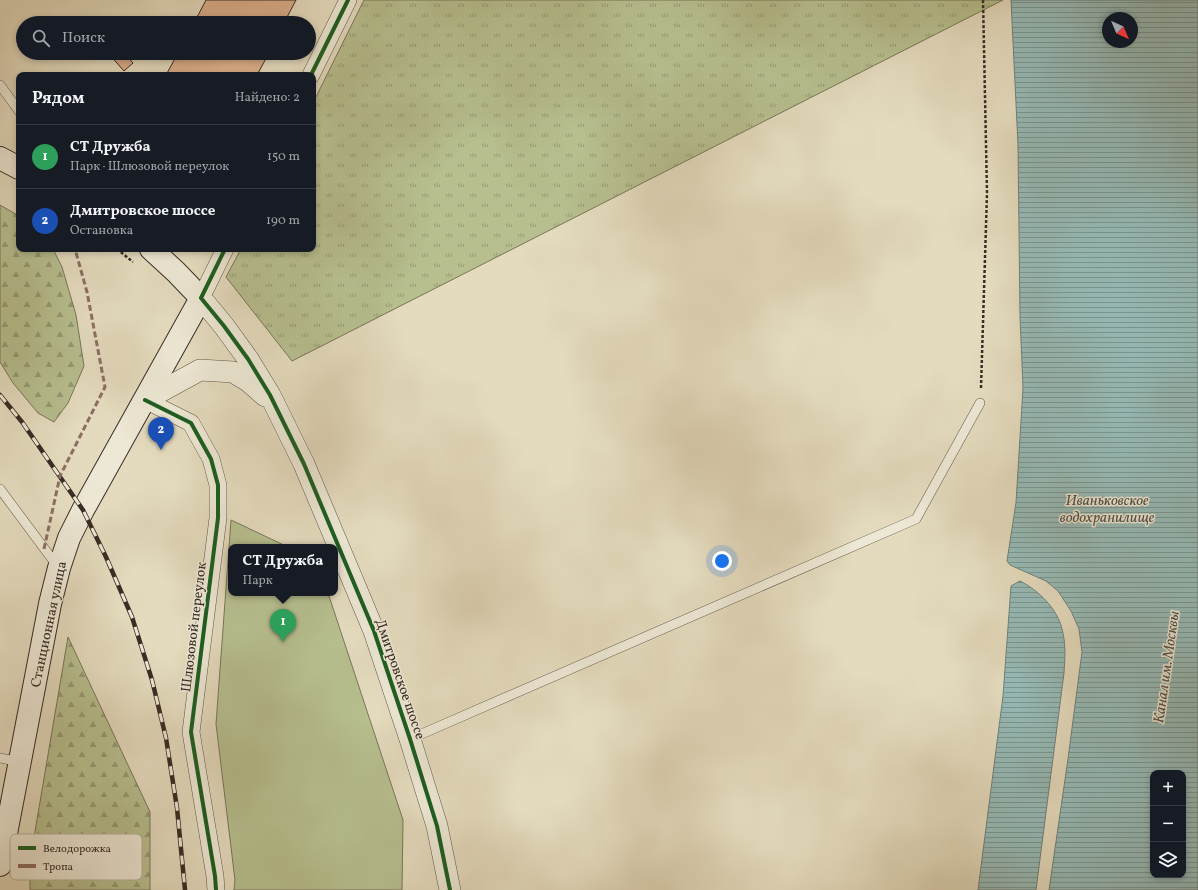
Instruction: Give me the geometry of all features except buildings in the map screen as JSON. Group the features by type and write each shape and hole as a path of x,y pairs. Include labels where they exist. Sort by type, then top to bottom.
{"main road":[{"path":"0,158 16,166"},
{"name":"Дмитровское шоссе","path":"154,252 201,298"},
{"name":"Станционная улица","path":"0,865 10,760 59,568 69,538 83,510 201,298"}],"street":[{"path":"312,72 348,0"},
{"path":"201,298 224,252"},
{"name":"Дмитровское шоссе","path":"201,298 248,359 276,405 304,464 338,544"},
{"path":"145,400 200,370 233,372 248,381 276,405"},
{"name":"Шлюзовой переулок","path":"145,400 190,423 211,459 218,485 218,518 191,732 214,868 216,890"},
{"name":"Дмитровское шоссе","path":"338,545 374,631 410,739 437,826 450,890"}],"lane":[{"path":"0,85 16,107"},
{"path":"410,739 916,519 980,403"},
{"path":"0,489 59,568"}],"path":[{"path":"980,403 987,193 983,0"}],"green space":[{"path":"364,0 1003,0 292,361 226,277 239,252 316,252 316,97"},
{"path":"0,205 16,214 16,252 54,252 62,267 76,315 84,366 68,403 54,422 38,413 13,383 0,362"},
{"path":"231,520 282,544 229,544"},
{"path":"228,561 228,596 329,596 403,820 402,890 234,890 235,880 216,724"},
{"path":"68,637 150,812 150,890 30,890 30,880 142,880 142,834 35,834"}],"water":[{"name":"Иваньковское водохранилище","path":"1011,0 1198,0 1198,890 1049,890 1082,652 1079,629 1071,611 1058,591 1046,581 1010,565 1007,561 1016,503 1023,388 1020,316 1018,145"},
{"path":"1020,581 1033,589 1046,600 1056,614 1065,645 1064,673 1036,890 978,890 1003,696 1011,586"}],"railway":[{"path":"0,395 22,422 83,510 106,557 132,617 152,680 166,738 177,808 185,890"}],"marked path":[{"path":"44,549 60,476 105,387 87,292 76,252"}],"cycle path":[{"path":"312,72 348,0"},
{"path":"224,252 201,298 248,359 270,395 304,464 338,544"},
{"path":"145,400 191,423 211,459 218,485 218,518 191,732 215,876 216,890"},
{"path":"338,545 374,631 410,739 437,826 450,890"}],"place":[{"name":"Дмитровское шоссе","path":"161,450"},
{"name":"СТ Дружба","path":"283,642"}],"water label":[{"name":"Канал им. Москвы","path":"1166,667"}]}
